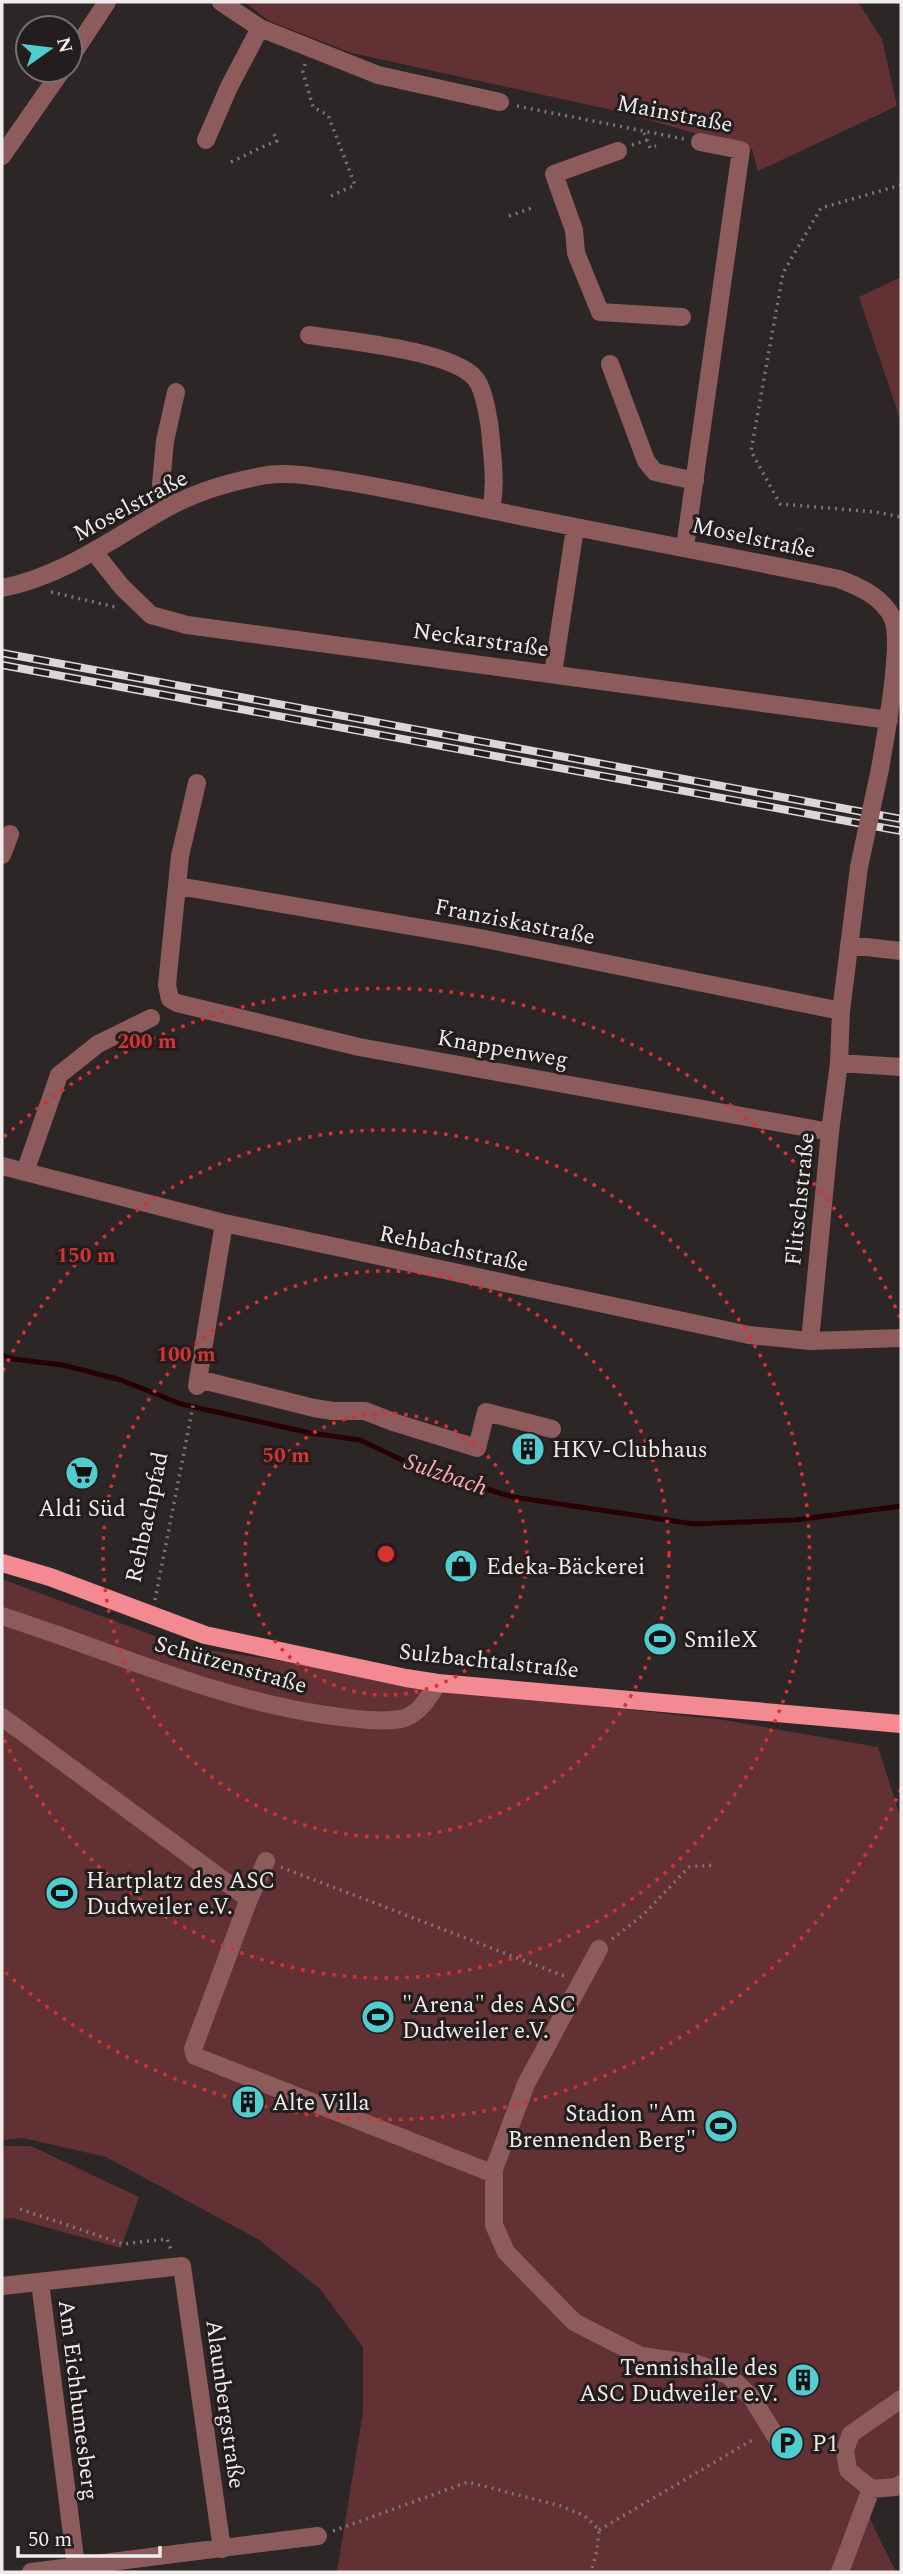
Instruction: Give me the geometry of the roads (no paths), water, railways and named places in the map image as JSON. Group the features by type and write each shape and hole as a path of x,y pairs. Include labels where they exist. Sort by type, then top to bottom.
{"main road":[{"name":"Sulzbachtalstraße","path":"2,1563 50,1577 205,1635 438,1683 901,1724"}],"street":[{"path":"84,37 107,2"},
{"path":"221,2 260,28 378,75 500,103"},
{"path":"206,140 229,87 260,28"},
{"path":"2,156 52,84"},
{"name":"Mainstraße","path":"685,547 741,150 700,142"},
{"path":"623,149 554,174 574,230 576,253 600,312 682,317"},
{"path":"309,335 417,353 456,365 476,379 490,426 495,490 491,510"},
{"path":"610,364 646,461 655,472 695,481"},
{"path":"170,506 160,484 165,441 176,392"},
{"name":"Moselstraße","path":"10,586 60,570 170,506 236,482 271,475 312,476 359,483 839,579 859,587 879,599 893,618 897,636 889,720"},
{"path":"553,674 575,528"},
{"name":"Neckarstraße","path":"94,552 122,587 151,615 187,625 889,720"},
{"name":"Flitschstraße","path":"810,1341 849,945 859,867 889,720"},
{"path":"178,886 180,856 197,783"},
{"path":"2,855 10,834"},
{"name":"Knappenweg","path":"178,886 167,985 170,999 177,1003 359,1047 830,1132"},
{"name":"Franziskastraße","path":"178,886 467,936 841,1011"},
{"path":"849,945 901,951"},
{"path":"25,1172 59,1074 98,1044 151,1017"},
{"path":"839,1063 901,1066"},
{"name":"Rehbachstraße","path":"2,1166 225,1223 749,1335 810,1341 901,1338"},
{"path":"225,1223 198,1382 314,1408 365,1411 477,1448 486,1412 552,1429"},
{"name":"Schützenstraße","path":"2,1616 209,1688 290,1710 358,1719 402,1718 416,1712 438,1683"},
{"path":"2,1717 249,1899"},
{"path":"266,1861 193,2049 195,2056 494,2174"},
{"path":"599,1949 526,2084 494,2174 494,2225 506,2252 574,2322 641,2356 697,2364 728,2375 752,2398 782,2447"},
{"name":"Alaunbergstraße","path":"40,2282 182,2266 222,2549"},
{"path":"2,2286 40,2282"},
{"name":"Am Eichhumesberg","path":"40,2282 76,2566"},
{"path":"901,2399 851,2434 845,2450 848,2470 871,2489 896,2487 901,2484"},
{"path":"840,2572 871,2489"},
{"path":"31,2572 318,2536"}],"waterway":[{"name":"Sulzbach","path":"2,1355 13,1359 63,1365 121,1380 181,1404 310,1433 360,1440 421,1469 513,1497 694,1524 795,1520 901,1506"}],"railway":[{"path":"2,653 901,819"},
{"path":"2,665 901,831"}],"place":[{"name":"HKV-Clubhaus","path":"528,1449"},
{"name":"Aldi Süd","path":"82,1473"},
{"name":"Edeka-Bäckerei","path":"461,1566"},
{"name":"SmileX","path":"660,1639"},
{"name":"Hartplatz des ASC Dudweiler e.V.","path":"62,1893"},
{"name":"\"Arena\" des ASC Dudweiler e.V.","path":"378,2017"},
{"name":"Alte Villa","path":"248,2102"},
{"name":"Stadion \"Am Brennenden Berg\"","path":"721,2126"},
{"name":"Tennishalle des ASC Dudweiler e.V.","path":"803,2380"},
{"name":"P1","path":"787,2443"}]}
